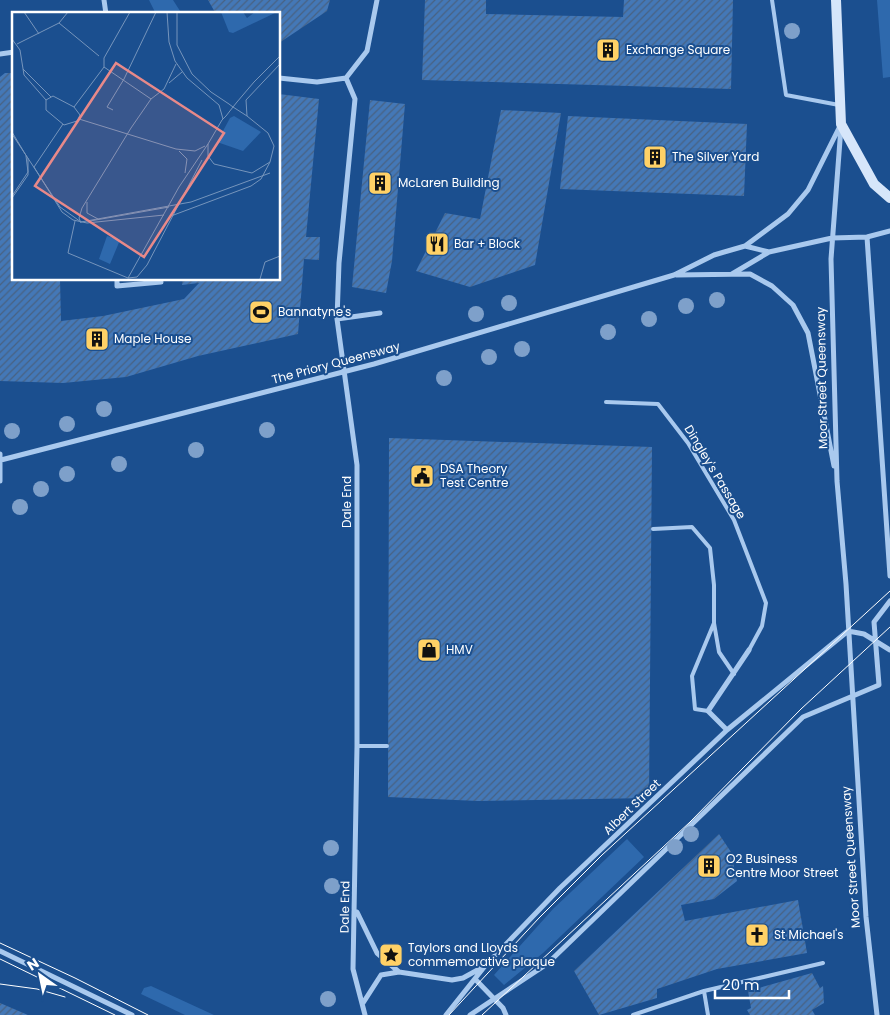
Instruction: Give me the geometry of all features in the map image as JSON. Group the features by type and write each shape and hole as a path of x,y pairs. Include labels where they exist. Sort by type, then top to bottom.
{"main road":[{"name":"Moor Street Queensway","path":"836,0 842,124 874,184 890,198"}],"street":[{"path":"280,78 317,82 346,78 367,51 377,0"},
{"name":"Dale End","path":"346,78 354,99 339,263 337,319 357,465 356,910 353,969 364,1004 365,1015"},
{"name":"Moor Street Queensway","path":"842,124 832,238 837,481 866,917 877,1015"},
{"name":"The Priory Queensway","path":"1,460 374,364 674,275 714,255 745,246 788,214 808,190 842,124"},
{"name":"The Priory Queensway","path":"732,274 769,252 832,238 867,237 890,231"},
{"path":"867,237 890,576"},
{"name":"The Priory Queensway","path":"745,246 769,252"},
{"name":"The Priory Queensway","path":"674,275 750,274 772,286 793,305 808,333 837,481"},
{"path":"116,280 117,286 161,282"},
{"path":"337,319 380,313"},
{"path":"0,454 0,481"},
{"path":"470,1015 547,964 804,717 879,685 874,622 890,600"},
{"path":"848,631 864,634 890,650"},
{"name":"Albert Street","path":"446,1015 485,966 560,888 727,730 848,631"},
{"name":"Dingley's Passage","path":"708,710 734,674 748,650"},
{"path":"708,710 727,730"},
{"path":"356,910 377,953 399,972"},
{"path":"0,951 132,1015"},
{"path":"364,1004 381,975 399,972 452,980 464,978 485,966"},
{"path":"475,979 506,1015"}],"lane":[{"path":"772,0 786,95 840,105"},
{"name":"Dingley's Passage","path":"606,402 658,404 688,444 734,520 766,603 762,626 748,650"},
{"path":"653,529 692,527 710,548 714,585 714,623 719,652 734,674"},
{"path":"708,710 695,709 692,676 714,623"},
{"path":"357,746 387,746"},
{"path":"633,1015 704,991 823,963"},
{"path":"704,991 708,1015"}],"shaded area":[{"path":"149,0 173,0 181,12 155,12"},
{"path":"877,0 890,0 890,77 883,78"},
{"path":"627,839 644,857 543,953 504,985 494,975 553,909"},
{"path":"151,986 214,1015 185,1015 141,994 144,988"}],"building":[{"path":"208,0 330,0 327,11 280,42 280,12 215,12"},
{"name":"Exchange Square","path":"425,0 486,0 486,14 623,17 624,0 733,0 731,89 422,80"},
{"path":"5,73 12,73 12,280 60,280 61,321 103,316 184,299 199,283 182,285 183,280 280,280 280,94 319,99 306,237 320,237 319,260 304,259 298,334 198,356 126,377 63,383 0,381 0,77"},
{"name":"McLaren Building","path":"370,100 405,104 392,261 386,293 352,287"},
{"path":"501,110 561,113 535,265 470,287 416,271 445,213 480,219"},
{"name":"The Silver Yard","path":"568,116 747,124 744,196 560,189"},
{"path":"389,438 652,447 649,798 478,801 388,797"},
{"path":"719,834 731,852 737,881 714,899 681,905 685,921 798,900 807,953 717,969 657,989 657,998 599,1015 574,971"},
{"path":"812,973 820,988 823,986 824,1003 812,1010 815,1015 750,1015 747,1010 751,1008 748,991"},
{"path":"0,1003 28,1015 0,1015"}],"tram line":[{"path":"449,1015 539,918 602,855 890,591"},
{"path":"482,1015 690,822 801,709 890,627"},
{"path":"0,943 148,1015"},
{"path":"0,959 115,1015"},
{"path":"0,984 37,989 65,997"}],"place":[{"name":"Exchange Square","path":"608,50"},
{"name":"The Silver Yard","path":"655,157"},
{"name":"McLaren Building","path":"380,183"},
{"name":"Bar + Block","path":"437,244"},
{"name":"Bannatyne's","path":"261,312"},
{"name":"Maple House","path":"97,339"},
{"name":"DSA Theory Test Centre","path":"422,476"},
{"name":"HMV","path":"429,650"},
{"name":"O2 Business Centre Moor Street","path":"709,866"},
{"name":"St Michael's","path":"757,935"},
{"name":"Taylors and Lloyds commemorative plaque","path":"391,955"}]}
